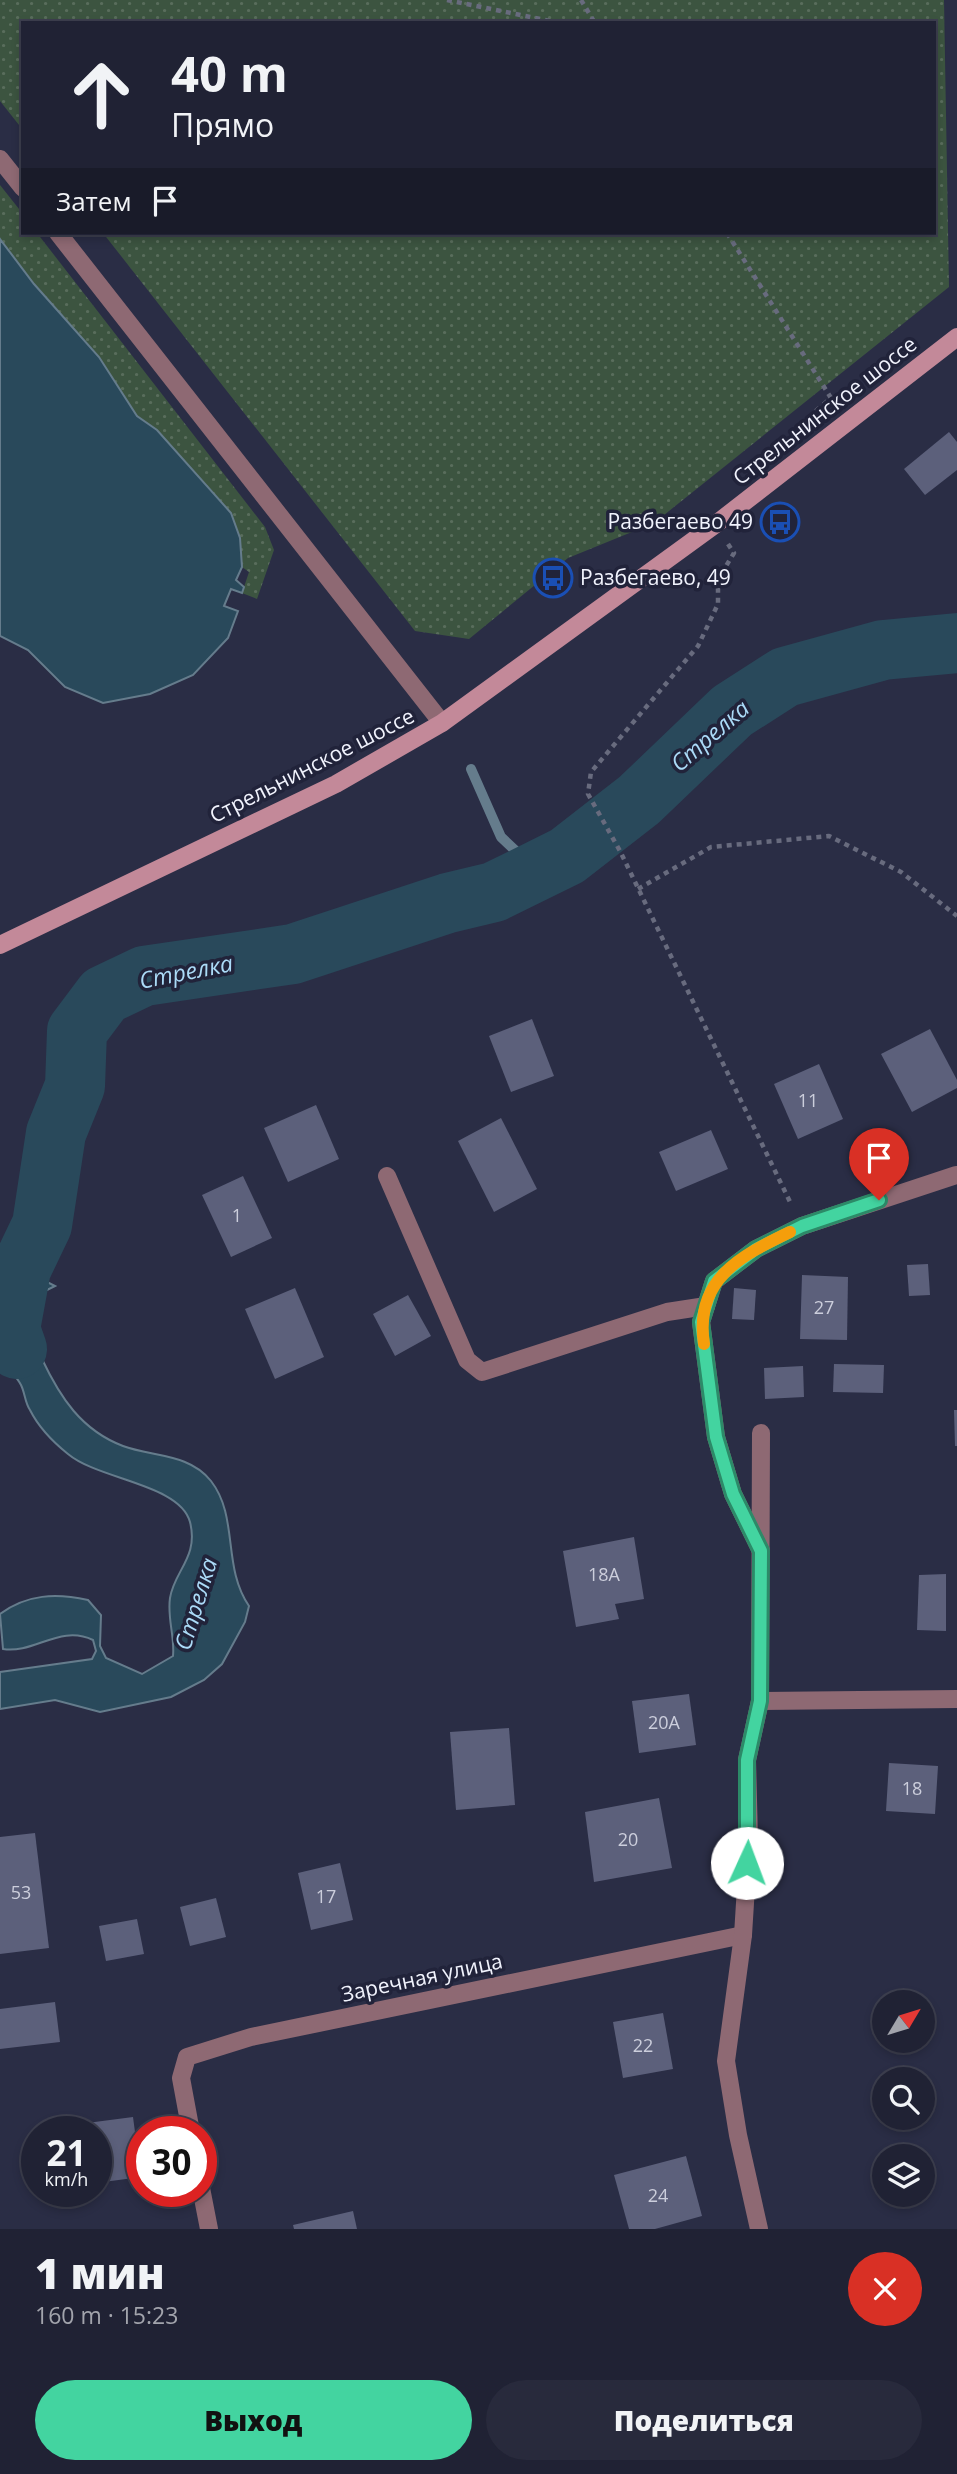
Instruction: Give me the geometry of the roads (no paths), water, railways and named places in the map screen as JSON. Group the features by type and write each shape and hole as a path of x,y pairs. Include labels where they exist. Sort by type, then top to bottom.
{"main road":[{"name":"Стрельнинское шоссе","path":"0,945 336,784 442,723 716,524 957,337"}],"street":[{"path":"0,159 21,185"},
{"path":"60,235 442,723"},
{"path":"387,1175 467,1360 482,1372 667,1312 706,1306"},
{"path":"761,1551 733,1494 716,1437 701,1322 714,1281 756,1249 802,1226 956,1175"},
{"path":"759,2229 738,2135 726,2061 742,1942 749,1839 747,1760 761,1695 761,1433"},
{"path":"761,1695 957,1699"},
{"name":"Заречная улица","path":"188,2116 181,2078 187,2057 251,2037 742,1942"},
{"path":"205,2207 209,2229"}],"water":[{"path":"0,239 34,284 99,357 137,416 157,430 231,513 240,538 242,567 236,580 244,587 242,593 231,589 224,606 238,611 228,638 193,675 150,694 103,703 65,687 28,650 0,636"},
{"path":"0,1258 55,1286 32,1302 28,1314 29,1329 49,1373 74,1411 95,1431 123,1446 192,1465 211,1481 220,1495 236,1575 249,1606 245,1622 222,1664 204,1680 171,1697 100,1712 55,1700 0,1709 0,1672 92,1659 96,1651 93,1640 69,1635 26,1647 3,1649 0,1614 21,1602 53,1596 88,1600 101,1615 100,1646 106,1658 142,1674 173,1656 170,1598 172,1588 189,1554 192,1534 190,1522 183,1509 171,1499 82,1463 57,1445 38,1423 28,1407 21,1385 0,1354"}],"waterway":[{"name":"Стрелка","path":"17,1349 10,1329 21,1269 42,1225 56,1133 75,1086 77,1031 104,995 144,976 293,954 448,903 494,892 567,856 639,800 732,711 785,677 883,650 957,643"},
{"path":"471,769 501,837 519,854 549,867"}],"place":[{"name":"Разбегаево 49","path":"780,522"},
{"name":"Разбегаево, 49","path":"553,578"}]}
